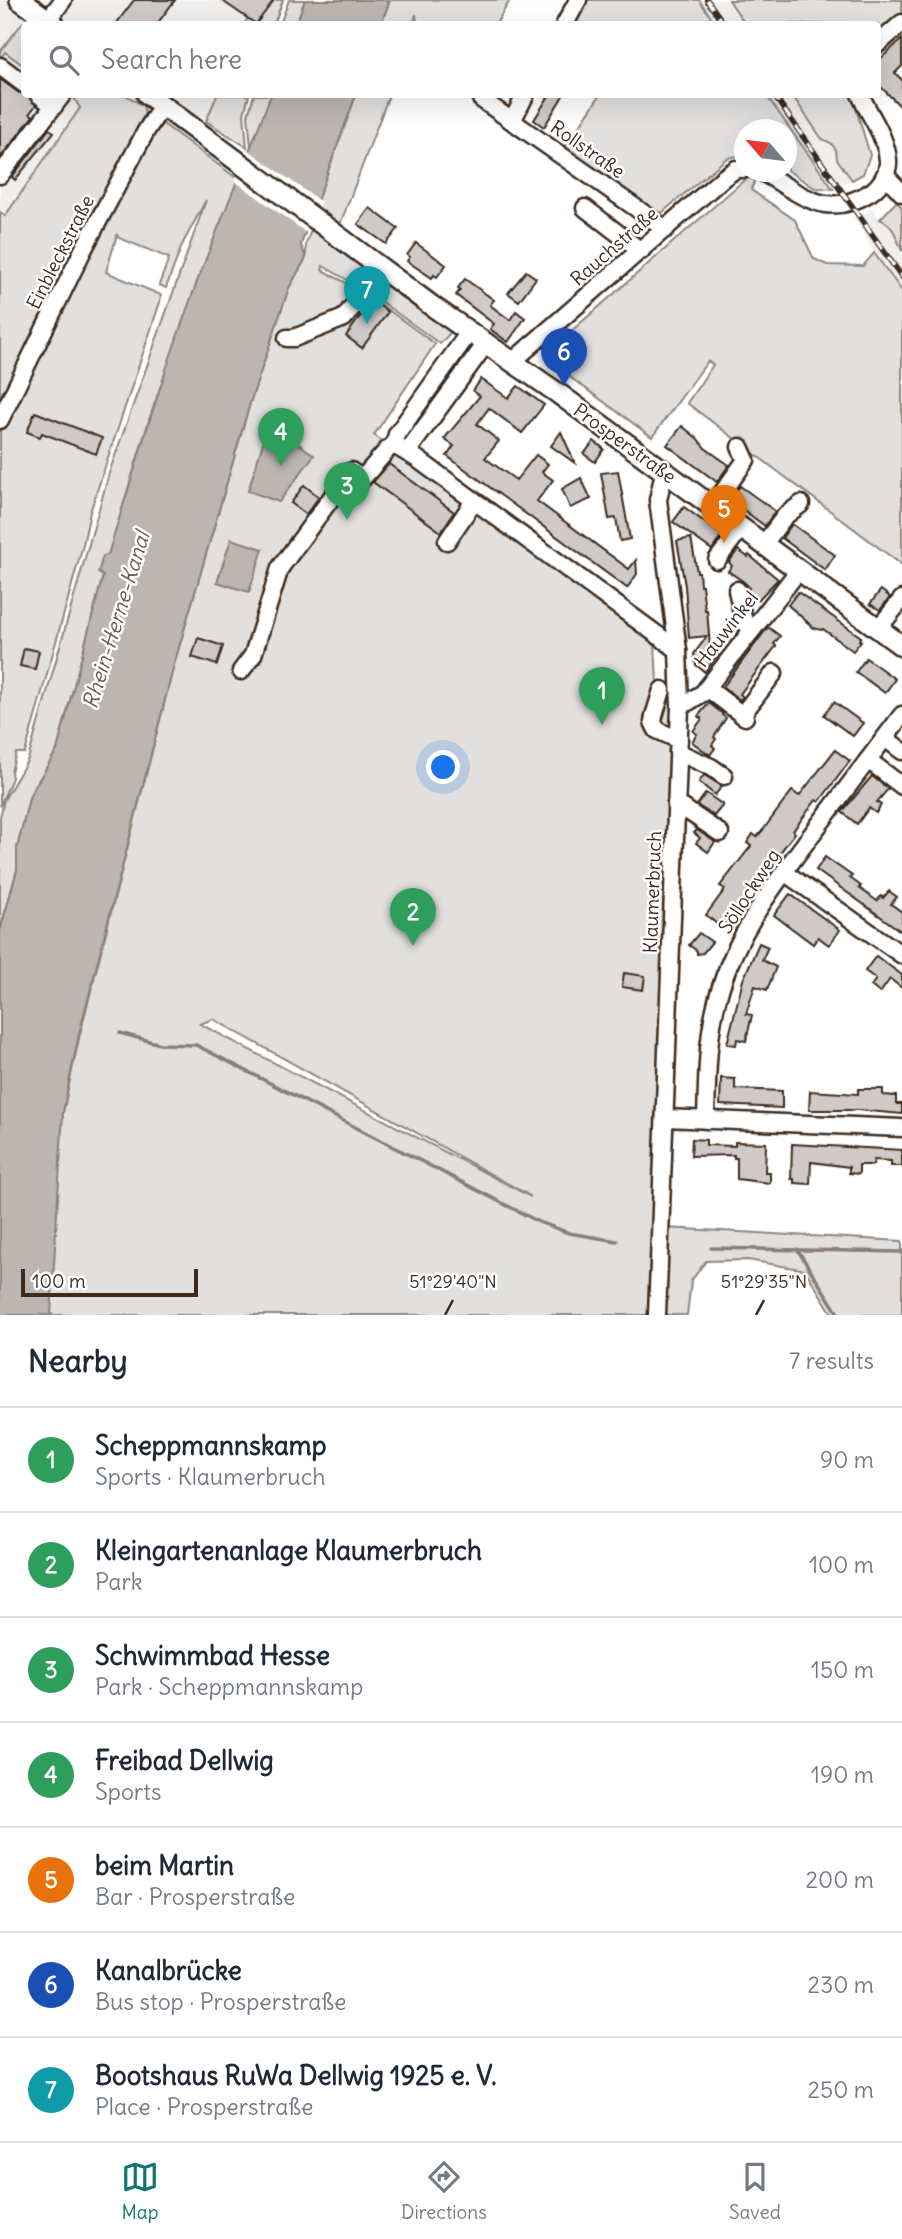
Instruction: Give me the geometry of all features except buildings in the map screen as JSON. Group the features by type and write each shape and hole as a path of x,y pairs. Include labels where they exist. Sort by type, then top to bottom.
{"main road":[{"path":"20,0 50,21"},
{"name":"Prosperstraße","path":"155,100 432,306 513,361 902,646"}],"street":[{"path":"52,21 63,0"},
{"path":"567,21 578,0"},
{"path":"881,41 902,23"},
{"path":"0,66 21,83"},
{"path":"512,121 524,98"},
{"path":"780,182 817,203 828,206 850,202 876,188 885,176 888,162 885,145 862,98"},
{"name":"Rollstraße","path":"481,99 666,229"},
{"path":"0,175 59,100"},
{"name":"Einbleckstraße","path":"0,420 83,250 151,122 155,100"},
{"name":"Rauchstraße","path":"513,361 734,170"},
{"path":"885,176 902,193"},
{"path":"585,208 641,251"},
{"path":"287,338 294,338 344,318 364,292"},
{"path":"401,449 479,337"},
{"path":"714,509 746,460 740,447"},
{"path":"241,671 253,655 280,568 351,471 362,479 388,449 401,449 678,650"},
{"name":"Klaumerbruch","path":"657,1315 680,707 678,650 658,500 664,472"},
{"path":"714,509 742,475"},
{"path":"447,541 474,501"},
{"path":"764,544 785,516 801,504"},
{"path":"717,560 741,528"},
{"name":"Hauwinkel","path":"680,707 704,693 799,570"},
{"path":"737,590 744,622 753,629"},
{"path":"880,630 902,599"},
{"path":"880,630 902,607"},
{"path":"707,688 744,716 774,673"},
{"path":"662,690 653,722 657,730 724,776"},
{"name":"Söllockweg","path":"706,1121 709,1048 715,1009 746,926 902,715"},
{"path":"885,738 902,751"},
{"path":"868,760 902,786"},
{"path":"677,798 698,810"},
{"path":"677,798 720,833"},
{"path":"784,872 902,955"},
{"path":"664,1118 902,1128"}],"shaded area":[{"path":"0,0 255,0 246,21 21,21 21,98 74,98 80,108 5,216 0,212"},
{"path":"255,0 283,0 275,21 246,21"},
{"path":"289,0 305,0 297,21 281,21"},
{"path":"390,0 510,0 498,21 417,21 416,14 414,21 382,21"},
{"path":"572,0 699,0 714,21 561,21"},
{"path":"699,0 729,0 743,21 714,21"},
{"path":"729,0 902,0 902,20 881,38 881,21 743,21"},
{"path":"21,25 21,64 5,52 0,59 0,52"},
{"path":"74,98 131,98 143,106 145,113 100,205 155,118 239,180 197,282 149,420 108,556 103,556 103,576 57,750 30,795 17,848 17,870 0,931 0,817 4,800 28,759 110,470 206,200 182,245 166,288 159,285 169,258 117,235 106,272 161,295 160,302 90,512 25,753 16,753 12,778 0,806 0,212 5,216 80,108"},
{"path":"131,98 216,98 192,145 145,113 143,106"},
{"path":"216,98 248,98 244,114 247,147 206,121"},
{"path":"253,98 270,98 251,148 248,115"},
{"path":"355,98 388,98 338,230 313,212"},
{"path":"598,98 768,98 783,119 734,119 734,157 727,158 658,216 563,151"},
{"path":"768,98 794,98 822,139 831,143 836,150 837,159 852,180 833,189 797,138 797,119 783,119"},
{"path":"794,98 853,98 870,155 863,174 852,180 837,159 836,150 831,143 822,139"},
{"path":"797,138 833,189 815,188 797,176"},
{"path":"742,182 754,182 751,190 795,220 814,259 827,265 863,266 874,253 902,291 902,565 687,403 713,365 708,361 652,437 559,369 554,352 560,341"},
{"path":"897,201 902,208 902,251 892,229 880,219"},
{"path":"872,208 880,219 889,223 899,238 902,251 902,291 874,253 854,218"},
{"path":"311,230 452,331 440,344 365,290 323,266 322,270 365,293 435,344 374,435 655,645 657,681 674,707 665,1228 902,1241 902,1315 833,1315 805,1270 748,1260 706,1261 691,1281 687,1315 50,1315 63,1112 80,1034 175,661 250,403 289,287 306,258 306,244","holes":["213,1019 531,1197 200,1024"]}],"water":[{"path":"305,0 390,0 382,21 297,21"},
{"name":"Rhein-Herne-Kanal","path":"270,98 355,98 301,245 306,258 289,288 250,403 175,661 79,1034 63,1112 51,1315 0,1315 0,931 17,870 17,848 30,795 57,750 103,576 98,573 103,556 108,555 150,418 206,258"},
{"path":"266,433 300,445 314,455 279,502 248,491"},
{"path":"231,539 263,549 249,592 217,582"}],"pier":[{"path":"247,149 321,202 308,234 235,181"}],"waterway":[{"path":"120,1033 160,1044 196,1045 539,1222 569,1233 617,1241"},
{"path":"711,1248 902,1252"},
{"path":"797,1249 839,1315"}],"railway":[{"path":"707,0 722,21"},
{"path":"776,98 902,277"}],"place":[{"name":"Bootshaus RuWa Dellwig 1925 e. V.","path":"367,324"},
{"name":"Kanalbrücke","path":"564,386"},
{"name":"Freibad Dellwig","path":"281,466"},
{"name":"Schwimmbad Hesse","path":"347,520"},
{"name":"beim Martin","path":"724,543"},
{"name":"Scheppmannskamp","path":"602,725"},
{"name":"Kleingartenanlage Klaumerbruch","path":"413,946"}]}
